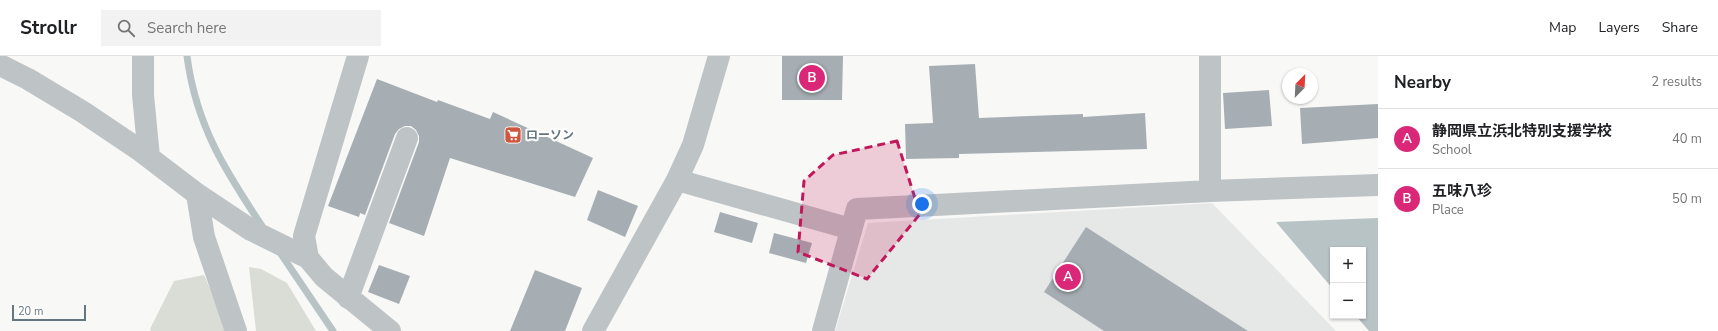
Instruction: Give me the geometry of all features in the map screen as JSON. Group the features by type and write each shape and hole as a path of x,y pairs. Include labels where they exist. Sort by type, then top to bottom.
{"street":[{"path":"143,56 143,95 148,157"},
{"path":"303,256 304,236 358,56"},
{"path":"593,331 677,180 693,145 719,56"},
{"path":"1210,56 1210,191"},
{"path":"0,65 28,79 83,112 148,157 197,194 251,230 303,256 348,298 390,331"},
{"path":"348,298 408,138"},
{"path":"677,180 851,230"},
{"path":"823,331 857,209 1210,191 1378,185"},
{"path":"197,194 204,237 236,331"}],"highlighted area":[{"path":"897,141 920,214 867,279 798,252 804,181 833,155"}],"shaded area":[{"path":"1212,203 1336,331 835,331 868,223"},
{"path":"1378,218 1378,331 1369,331 1359,319 1366,319 1366,247 1330,247 1330,285 1276,222"},
{"path":"249,267 261,269 287,283 316,331 256,331"},
{"path":"204,275 228,331 151,331 150,329 174,281"}],"building":[{"path":"782,56 843,56 842,100 782,100"},
{"path":"975,64 979,118 1083,114 1083,117 1145,113 1147,149 959,154 959,158 906,159 905,124 933,123 929,66"},
{"path":"377,79 437,102 438,100 490,119 493,112 593,158 575,197 450,158 424,236 389,223 419,142 419,136 416,130 411,126 405,126 399,129 395,134 365,215 360,213 359,217 328,206"},
{"path":"1269,90 1272,126 1225,129 1223,93"},
{"path":"1378,104 1378,138 1302,144 1300,108"},
{"path":"598,190 638,206 625,237 587,220"},
{"path":"720,212 758,223 752,243 714,232"},
{"path":"1086,227 1248,331 1104,331 1044,292"},
{"path":"774,233 812,243 806,263 769,253"},
{"path":"379,265 410,276 399,304 368,292"},
{"path":"535,270 582,288 565,331 510,331"}],"waterway":[{"path":"187,56 197,105 205,126 225,168 264,229"},
{"path":"279,251 333,331"}],"place":[{"name":"五味八珍","path":"812,78"},
{"name":"ローソン","path":"513,135"},
{"name":"静岡県立浜北特別支援学校","path":"1068,277"}]}
